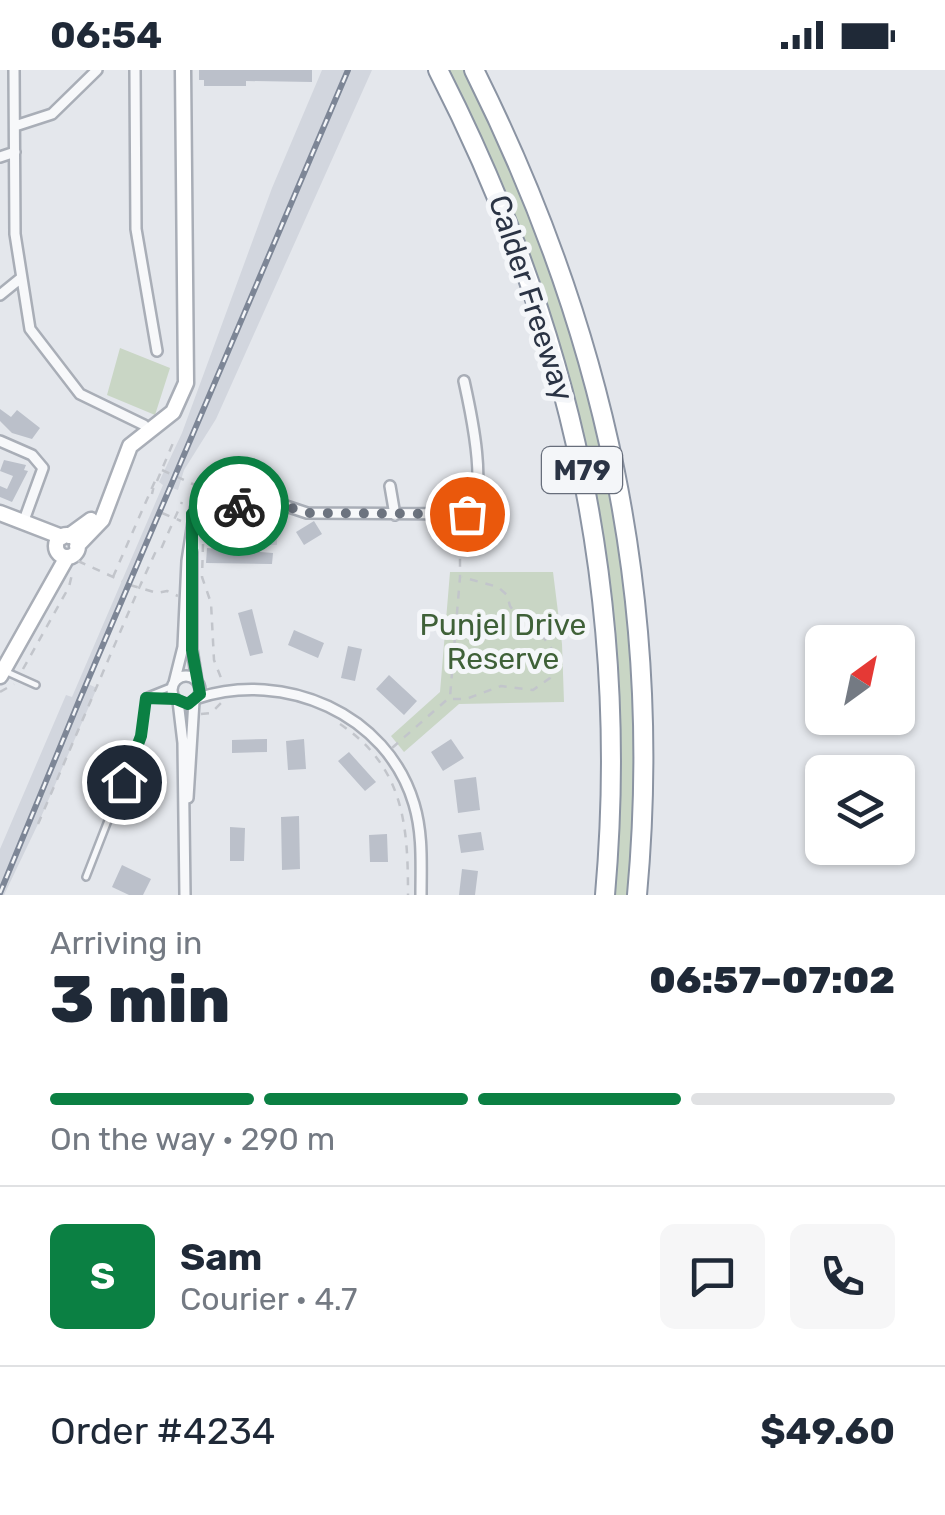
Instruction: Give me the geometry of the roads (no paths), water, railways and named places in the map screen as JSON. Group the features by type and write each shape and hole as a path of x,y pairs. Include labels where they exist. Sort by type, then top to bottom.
{"highway":[{"name":"Calder Freeway","path":"438,70 480,152 546,324 592,520 605,610 612,722 612,813 605,895"},
{"name":"Calder Freeway","path":"474,70 544,222 603,410 637,605 644,717 644,818 637,895"}],"street":[{"path":"14,70 15,234 30,329 80,394 148,428"},
{"path":"15,126 52,114 97,70"},
{"path":"135,70 136,229 157,351"},
{"path":"148,428 175,399 181,378 183,70"},
{"path":"0,157 15,152"},
{"path":"0,295 21,278"},
{"path":"2,673 68,547 93,517 119,450 128,437 168,418 182,398 188,373 184,343"},
{"path":"185,895 182,743 173,685 183,647 188,520 200,507 286,506 307,513 396,515 470,513 476,504 476,442 464,381"},
{"path":"0,441 32,456 43,468 29,526"},
{"path":"390,486 396,515"},
{"path":"0,513 68,547"},
{"path":"184,840 198,683 192,650 188,520"},
{"path":"173,685 185,676 227,689 288,692 324,703 353,720 387,752 414,804 422,845 422,895"},
{"path":"177,700 188,704 227,689"}],"lane":[{"path":"2,673 36,685"},
{"path":"146,698 173,685"},
{"path":"146,698 177,700"},
{"path":"86,877 141,736 146,698"}],"railway":[{"path":"0,893 348,70"}],"park label":[{"name":"Punjel Drive Reserve","path":"503,642"}]}
